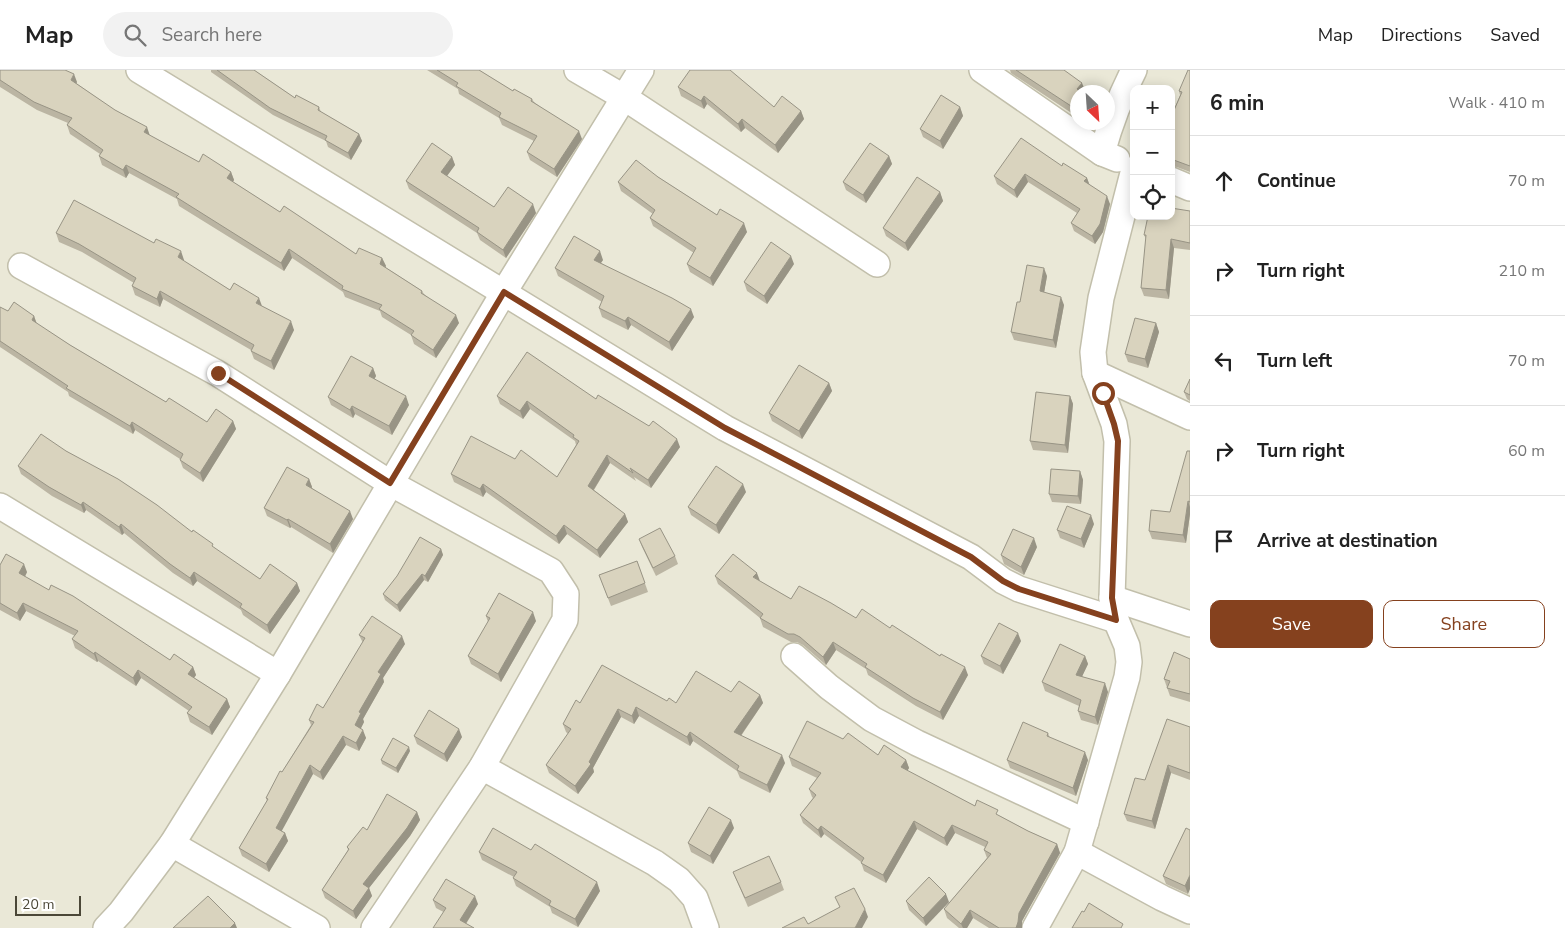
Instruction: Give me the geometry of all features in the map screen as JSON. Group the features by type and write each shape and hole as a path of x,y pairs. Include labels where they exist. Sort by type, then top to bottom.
{"street":[{"path":"138,70 725,428 971,557 1003,581 1019,589 1190,624"},
{"path":"577,70 624,98 877,264"},
{"path":"106,928 121,912 172,844 278,674 504,292 641,70"},
{"path":"982,70 1102,153 1130,165"},
{"path":"1102,153 1110,123 1122,92 1134,70"},
{"path":"1035,928 1077,852 1127,677 1129,662 1127,646 1114,609 1118,441 1114,424 1095,373 1093,352 1101,298 1132,175"},
{"path":"1175,182 1190,188"},
{"path":"21,266 218,373 390,483 550,571 566,594 565,620 482,768 374,928"},
{"path":"1095,373 1190,417"},
{"path":"0,506 278,674"},
{"path":"794,656 829,687 872,719 917,743 1086,822"},
{"path":"482,768 655,864 679,880 695,898 706,928"},
{"path":"172,844 317,928"},
{"path":"1077,852 1190,911"}],"shaded area":[{"path":"0,70 1190,70 1190,928 0,928"}],"building":[{"path":"0,70 65,70 74,74 71,80 115,110 147,127 144,132 199,162 203,154 231,172 227,178 280,212 284,206 356,254 359,248 382,258 380,264 456,315 433,350 411,335 414,331 379,309 382,305 342,289 343,286 289,249 281,263 176,197 179,194 126,165 123,170 99,156 103,150 67,125 72,118 34,102 0,80"},
{"path":"217,70 254,70 295,98 296,95 319,107 318,110 359,134 348,153 325,140 327,136 270,108"},
{"path":"437,70 479,70 513,91 514,89 532,99 531,101 579,131 554,169 527,152 537,136 499,117 501,113 456,86 458,83"},
{"path":"690,70 730,70 774,107 782,96 801,111 775,145 742,119 738,124 704,96 701,101 678,87"},
{"path":"1016,70 1064,70 1082,83 1080,85 1070,85 1070,105"},
{"path":"1188,70 1190,70 1190,166 1175,160 1175,108 1182,92 1179,91"},
{"path":"941,95 960,107 940,141 920,129"},
{"path":"1021,138 1062,166 1063,163 1087,178 1084,181 1107,196 1100,224 1092,236 1071,223 1080,209 1025,174 1014,190 994,176"},
{"path":"432,143 452,157 441,172 494,207 508,187 533,204 503,250 477,232 479,228 406,181"},
{"path":"870,143 889,156 863,195 843,182"},
{"path":"636,160 658,177 717,215 720,209 744,223 710,278 687,264 696,248 650,218 655,210 618,182"},
{"path":"917,177 940,192 905,243 883,228"},
{"path":"74,200 154,243 156,239 181,251 178,257 230,290 234,283 259,298 256,303 291,321 271,361 251,351 254,345 160,291 157,299 132,286 136,278 79,244 56,233"},
{"path":"1175,209 1190,211 1190,243 1171,239 1166,290 1141,288 1146,235 1144,235 1147,220 1175,220"},
{"path":"574,236 600,251 594,260 691,309 669,342 628,317 625,321 599,308 604,296 555,268"},
{"path":"771,242 791,256 764,296 744,282"},
{"path":"1027,265 1044,268 1040,291 1061,297 1053,340 1011,332 1017,302 1020,302"},
{"path":"14,302 34,316 32,320 70,345 166,402 169,398 207,422 216,409 233,421 200,473 180,460 183,454 132,422 130,426 66,388 68,386 0,341 0,307 8,311"},
{"path":"1135,318 1156,323 1145,359 1125,354"},
{"path":"527,352 596,399 598,395 649,426 653,421 677,439 648,480 630,468 633,473 607,455 588,486 625,514 597,550 564,525 556,536 483,484 480,489 451,474 471,436 515,459 521,450 557,477 579,441 573,437 574,435 527,401 520,411 497,396"},
{"path":"351,356 373,368 369,376 406,396 389,426 352,406 350,410 328,397"},
{"path":"799,365 829,383 799,431 769,413"},
{"path":"1190,379 1190,395 1184,392"},
{"path":"1036,392 1070,396 1065,445 1030,441"},
{"path":"41,434 66,451 118,479 157,505 192,532 193,530 213,544 212,546 260,579 270,564 297,583 267,625 240,607 242,604 194,572 190,578 121,524 119,527 83,502 81,505 49,487 18,466"},
{"path":"1187,451 1190,451 1190,502 1188,501 1183,535 1149,531 1151,510 1170,512"},
{"path":"716,466 743,484 716,525 688,507"},
{"path":"287,467 309,479 306,485 350,511 330,544 288,519 264,508"},
{"path":"1051,469 1080,471 1078,496 1049,494"},
{"path":"1067,506 1091,515 1081,539 1057,530"},
{"path":"660,528 675,556 653,568 639,539"},
{"path":"1013,529 1034,538 1021,567 1001,555"},
{"path":"420,537 441,549 425,576 422,574 397,605 383,594 397,576"},
{"path":"6,554 24,564 19,573 49,590 51,585 73,596 170,660 174,654 193,667 188,674 227,699 209,727 187,713 192,707 138,670 133,678 72,639 78,631 23,603 17,613 0,603 0,565"},
{"path":"733,554 757,573 753,577 791,599 799,586 856,618 862,609 890,628 892,625 940,656 941,654 965,667 940,712 913,698 865,667 867,664 833,642 823,657 800,637 788,634 760,618 763,614 715,576"},
{"path":"637,561 645,583 608,598 599,575"},
{"path":"499,593 533,612 498,674 468,656 490,618 486,616"},
{"path":"372,616 402,636 378,672 381,674 359,712 361,713 355,725 363,730 356,743 343,736 320,772 310,765 276,828 285,833 266,864 239,848 268,799 266,798 280,771 282,772 314,722 309,720 317,704 323,708 365,638 359,635"},
{"path":"999,623 1018,633 1000,666 981,656"},
{"path":"1060,644 1085,656 1076,675 1105,683 1095,717 1078,711 1081,700 1042,682"},
{"path":"1174,652 1190,659 1190,694 1167,688 1170,681 1164,679"},
{"path":"602,665 667,701 669,698 676,703 696,671 731,692 739,681 760,695 734,732 782,755 767,785 737,770 739,766 690,732 687,737 636,707 632,716 618,709 589,762 591,764 575,786 546,765 571,729 563,724 576,700 580,703"},
{"path":"429,710 459,729 444,754 414,736"},
{"path":"1167,719 1190,727 1190,773 1168,765 1152,821 1124,814 1135,778 1145,780"},
{"path":"807,721 843,739 848,733 878,755 884,745 906,760 901,767 975,806 977,800 998,810 996,814 1057,844 1019,913 1016,928 999,928 970,910 961,924 944,909 991,854 984,850 988,842 952,825 944,838 914,821 883,875 861,863 864,858 821,826 818,830 800,815 816,795 809,789 821,773 789,757"},
{"path":"1023,722 1048,733 1047,736 1085,752 1073,788 1007,760"},
{"path":"393,738 409,747 396,768 381,760"},
{"path":"387,794 417,812 407,828 363,884 369,888 353,911 322,890 349,849 347,847 363,827 367,830"},
{"path":"709,807 731,820 710,856 688,843"},
{"path":"493,828 531,850 535,844 597,882 575,919 549,905 551,901 513,878 517,872 479,852"},
{"path":"1186,828 1190,830 1190,875 1185,886 1163,876"},
{"path":"769,856 781,882 745,898 733,872"},
{"path":"929,877 946,894 923,918 906,901"},
{"path":"446,879 475,896 460,920 474,928 433,928 446,908 433,900"},
{"path":"854,888 865,909 855,928 782,928 804,917 808,924 840,907 835,897"},
{"path":"208,896 235,923 230,928 173,928"},
{"path":"1089,903 1123,924 1121,928 1072,928"}],"route":[{"path":"218,373 390,483 504,292 725,428 971,557 1003,581 1019,589 1116,620 1112,598 1118,441 1103,393"}]}
